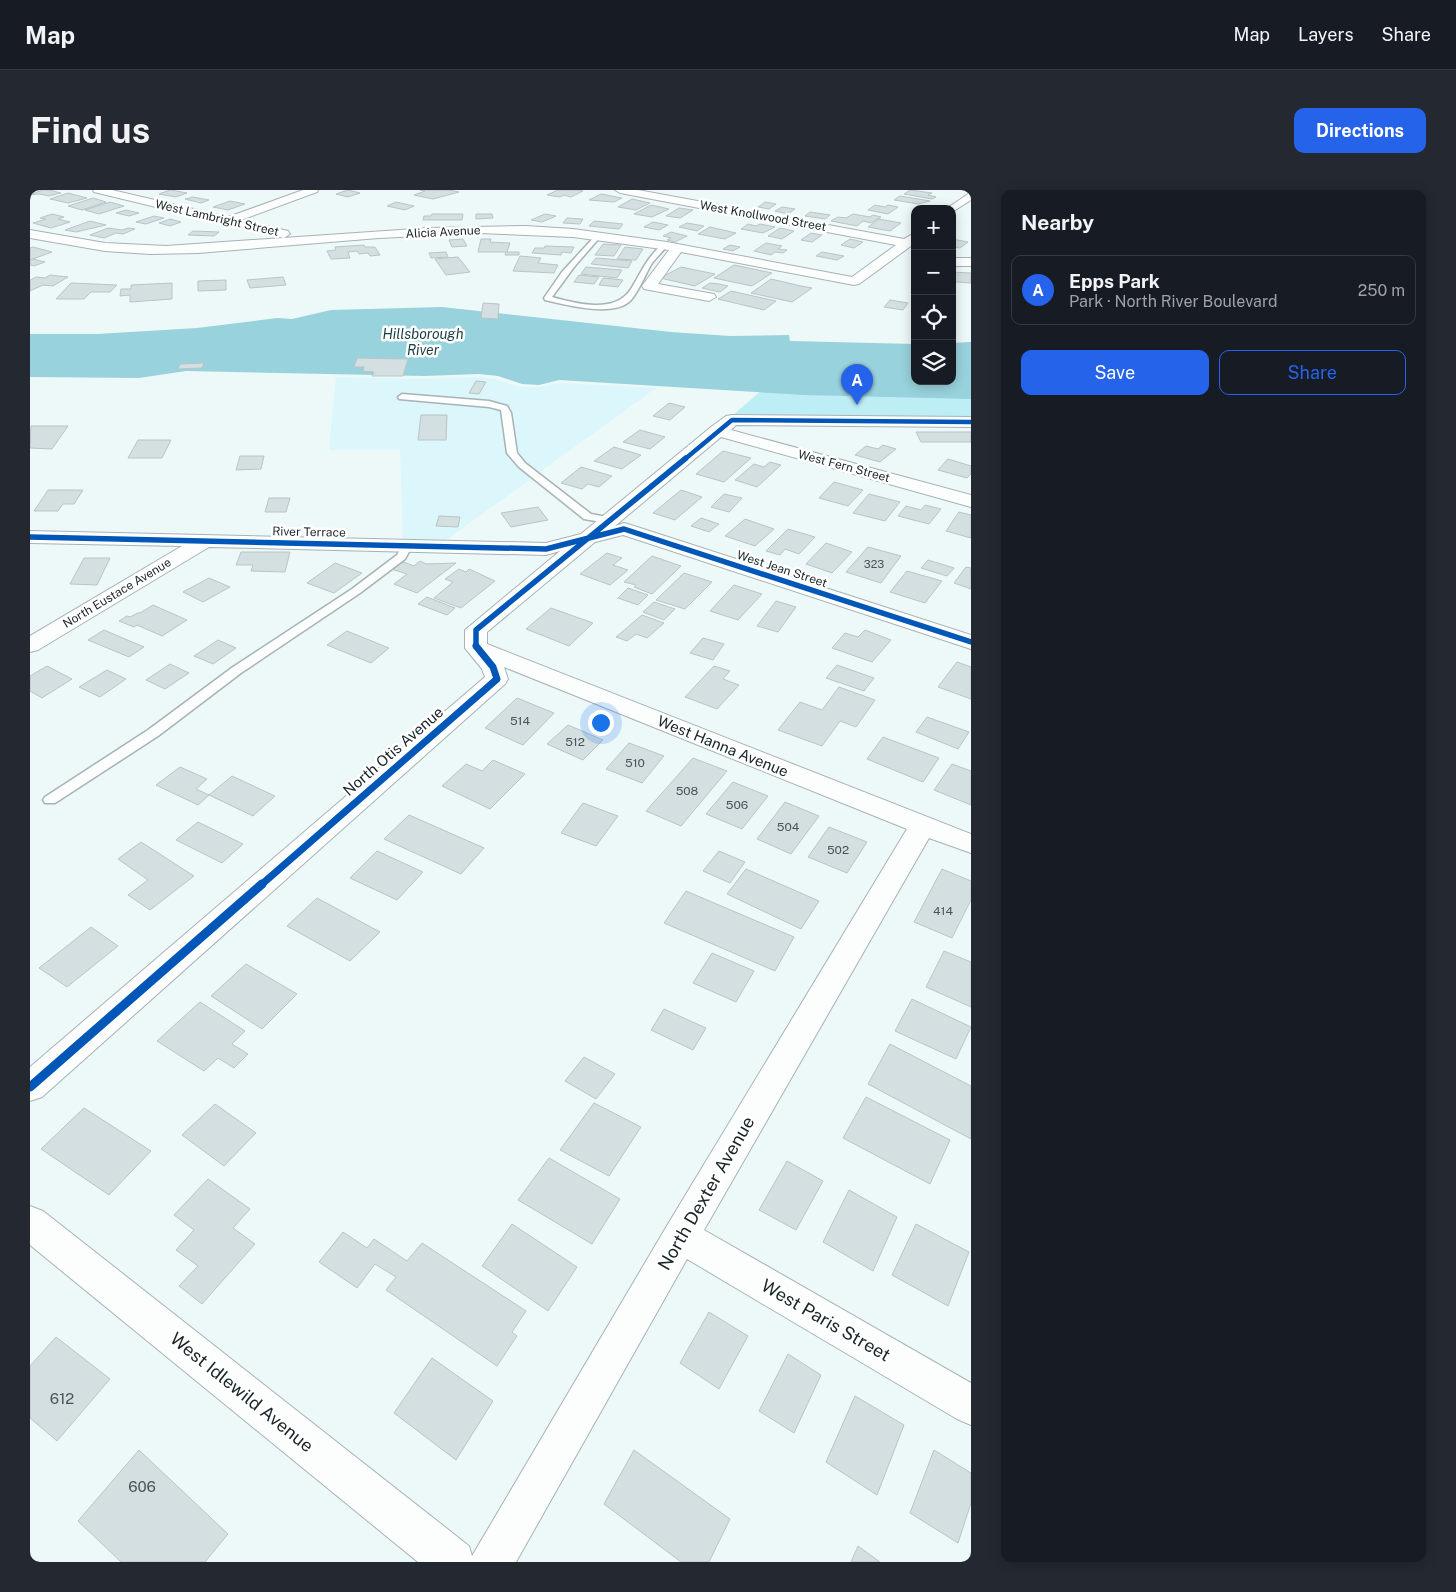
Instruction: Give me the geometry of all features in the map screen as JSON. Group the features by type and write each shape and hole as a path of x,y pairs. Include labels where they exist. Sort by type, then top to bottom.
{"street":[{"name":"West Lambright Street","path":"98,190 307,240"},
{"path":"228,221 313,190"},
{"name":"West Knollwood Street","path":"620,190 911,240"},
{"path":"961,205 971,195"},
{"name":"Alicia Avenue","path":"30,234 80,245 150,250 221,247 479,229 544,230 670,247 792,272 854,281 883,260"},
{"path":"883,260 911,240"},
{"path":"670,247 649,286 709,298"},
{"path":"883,260 907,261"},
{"path":"956,262 971,262"},
{"path":"792,272 783,280 817,286"},
{"path":"476,648 476,630 732,420 971,422"},
{"name":"West Fern Street","path":"717,431 971,501"},
{"name":"West Jean Street","path":"586,538 624,529 971,642"},
{"name":"River Terrace","path":"30,537 546,549 586,538"},
{"name":"North Eustace Avenue","path":"30,645 205,541"},
{"name":"West Hanna Avenue","path":"476,648 971,844"},
{"name":"North Otis Avenue","path":"30,1087 497,679 493,667 476,648"},
{"name":"North Dexter Avenue","path":"492,1562 680,1236 923,825"},
{"name":"West Idlewild Avenue","path":"30,1223 453,1562"},
{"name":"West Paris Street","path":"680,1236 971,1405"}],"lane":[{"path":"598,236 580,253 556,284 548,298 558,302 611,307 623,302 635,289 646,267 658,251 670,247"},
{"path":"402,397 489,404 504,408 507,413 512,453 522,465 588,517 608,520"},
{"path":"50,800 153,733 237,670 356,591 401,556 407,546"}],"shaded area":[{"path":"336,377 423,379 477,377 494,379 521,387 540,387 560,383 656,388 445,541 403,540 400,450 329,450"},
{"path":"762,390 971,396 971,421 733,415"}],"water":[{"name":"Hillsborough River","path":"442,307 671,332 730,336 789,335 790,341 911,344 911,385 956,385 956,343 971,342 971,399 803,395 559,380 539,385 522,384 498,376 479,374 424,376 186,371 139,378 30,377 30,334 97,334 197,328 277,318 292,319 331,310"}],"building":[{"path":"42,190 61,193 49,196 30,195"},
{"path":"170,190 187,193 176,197 159,194"},
{"path":"348,190 360,193 348,197 336,194"},
{"path":"420,190 459,192 433,199 414,195 425,191"},
{"path":"558,190 583,191 571,197 547,195"},
{"path":"910,190 932,193 928,195 936,197 932,199 904,194"},
{"path":"68,193 87,198 68,203 50,199"},
{"path":"601,194 622,198 614,202 589,200"},
{"path":"900,196 930,201 918,204 894,200"},
{"path":"193,197 209,200 201,203 185,199"},
{"path":"93,198 106,202 82,210 68,206"},
{"path":"632,199 650,203 636,210 618,207"},
{"path":"230,201 245,204 228,210 213,207"},
{"path":"110,202 124,206 99,214 85,210"},
{"path":"396,202 414,206 405,210 387,206"},
{"path":"765,202 776,204 769,209 758,207"},
{"path":"651,205 669,209 652,217 634,214"},
{"path":"875,205 898,207 888,214 868,210"},
{"path":"782,207 795,209 788,214 775,211"},
{"path":"679,208 693,210 680,218 666,216"},
{"path":"126,210 139,213 129,216 116,213"},
{"path":"810,212 830,215 825,219 805,216"},
{"path":"52,214 64,217 58,219 70,222 51,228 33,223 46,219 40,218"},
{"path":"432,214 463,214 462,220 423,220 424,216 431,216"},
{"path":"476,214 492,214 493,218 476,219"},
{"path":"545,214 556,216 542,222 531,220"},
{"path":"853,214 881,217 871,223 863,221 857,226 831,221 838,217 846,218"},
{"path":"154,216 164,218 146,224 136,222"},
{"path":"567,218 583,219 580,224 563,223"},
{"path":"170,219 181,222 170,226 159,223"},
{"path":"879,219 901,223 890,231 868,227"},
{"path":"90,221 106,225 76,232 65,230"},
{"path":"594,221 623,224 619,229 589,226"},
{"path":"653,222 668,225 659,230 644,227"},
{"path":"687,223 704,226 697,231 679,227"},
{"path":"748,224 775,227 763,233 741,229"},
{"path":"710,227 736,233 725,239 698,234"},
{"path":"108,228 135,229 104,238 90,235"},
{"path":"780,228 794,231 782,239 768,236"},
{"path":"193,231 219,232 214,236 188,235"},
{"path":"671,232 687,236 675,242 667,240 671,238 663,236"},
{"path":"811,233 822,235 812,242 801,240"},
{"path":"463,239 467,246 452,247 449,240"},
{"path":"481,239 491,239 490,242 510,243 507,252 519,252 519,255 505,255 506,252 478,252"},
{"path":"850,239 863,242 854,248 841,245"},
{"path":"956,240 968,242 960,248 956,248"},
{"path":"766,243 782,246 778,249 787,250 783,253 775,252 771,255 754,251"},
{"path":"603,244 621,245 614,256 595,255"},
{"path":"364,245 365,247 375,247 380,255 370,256 368,253 359,254 357,251 348,252 350,258 331,259 327,251 336,250 335,247"},
{"path":"730,245 740,247 733,251 723,249"},
{"path":"545,246 574,247 571,253 562,252 561,255 532,253 535,248 544,248"},
{"path":"33,247 52,252 30,260 30,248"},
{"path":"625,247 643,249 636,260 617,259"},
{"path":"446,252 448,257 431,258 429,253"},
{"path":"822,252 844,256 837,260 816,256"},
{"path":"520,256 541,258 538,263 558,265 554,273 513,271"},
{"path":"458,257 470,272 446,275 435,259"},
{"path":"596,258 632,261 628,268 591,264"},
{"path":"30,260 45,262 34,266 30,265"},
{"path":"734,265 772,273 752,286 714,278"},
{"path":"586,267 622,270 617,278 581,274"},
{"path":"681,267 715,274 695,286 660,278"},
{"path":"956,272 971,273 971,283 956,282"},
{"path":"50,275 68,277 53,286 43,285 30,291 30,280 36,277 45,278"},
{"path":"579,275 599,277 594,284 574,282"},
{"path":"283,277 286,285 250,288 247,280"},
{"path":"603,278 623,280 618,287 599,285"},
{"path":"771,279 812,288 792,302 751,293"},
{"path":"226,280 226,290 198,291 198,281"},
{"path":"71,283 117,285 110,292 91,292 84,299 56,299"},
{"path":"172,283 172,299 130,302 130,295 120,296 121,289 131,289 131,285"},
{"path":"710,283 728,286 720,292 702,288"},
{"path":"731,291 776,301 764,310 718,299"},
{"path":"890,300 908,303 903,310 884,307"},
{"path":"483,303 499,304 498,319 481,318"},
{"path":"357,358 408,359 403,376 372,376 374,372 363,371 364,367 354,367"},
{"path":"204,363 202,368 178,369 180,364"},
{"path":"476,381 486,382 479,394 469,393"},
{"path":"669,403 685,407 670,420 653,416"},
{"path":"421,415 447,415 446,440 418,440"},
{"path":"31,426 68,426 52,449 30,448"},
{"path":"640,430 665,437 650,449 623,442"},
{"path":"916,432 971,432 971,442 921,442"},
{"path":"138,440 171,440 162,458 128,458"},
{"path":"883,445 896,449 880,462 855,455 866,446 878,449"},
{"path":"614,447 641,455 622,469 594,461"},
{"path":"723,451 751,458 724,482 696,474"},
{"path":"240,456 264,456 261,469 236,470"},
{"path":"948,459 971,466 971,474 967,478 938,470"},
{"path":"770,462 781,465 757,487 735,480 754,464 764,467"},
{"path":"581,467 612,476 599,487 588,484 582,489 561,483"},
{"path":"834,482 863,490 848,506 819,498"},
{"path":"48,490 83,490 74,504 63,504 58,511 34,511"},
{"path":"681,490 702,497 675,520 653,513"},
{"path":"724,494 742,498 729,512 711,507"},
{"path":"869,494 900,502 885,521 853,513"},
{"path":"269,498 290,498 286,512 265,512"},
{"path":"925,505 941,509 929,524 898,516 906,506 921,510"},
{"path":"538,507 548,520 511,527 501,513"},
{"path":"959,512 971,515 971,538 946,531"},
{"path":"439,516 460,517 458,527 436,526"},
{"path":"701,518 719,524 709,532 691,526"},
{"path":"745,519 774,529 755,546 725,536"},
{"path":"788,529 815,537 799,554 785,549 780,555 766,551"},
{"path":"826,543 852,552 832,573 806,564"},
{"path":"868,547 901,556 881,583 846,572"},
{"path":"241,552 290,552 285,572 251,571 253,565 236,565"},
{"path":"607,553 622,558 613,565 628,570 610,585 580,574"},
{"path":"652,556 681,566 652,594 634,587 636,585 624,582"},
{"path":"84,558 110,558 97,585 70,584"},
{"path":"928,560 954,568 947,576 921,568"},
{"path":"401,561 414,566 420,561 426,564 456,563 417,593 394,584 407,574 391,569"},
{"path":"335,563 362,573 334,593 307,583"},
{"path":"966,567 971,568 971,589 954,583"},
{"path":"459,569 466,572 469,569 495,581 461,608 434,598 453,582 445,579"},
{"path":"907,571 942,581 925,603 890,592"},
{"path":"684,573 712,582 685,609 656,600"},
{"path":"209,578 230,587 203,602 183,592"},
{"path":"734,585 762,594 738,620 710,611"},
{"path":"628,588 648,595 638,605 618,598"},
{"path":"427,597 455,608 447,615 418,604"},
{"path":"776,601 796,607 778,632 757,626"},
{"path":"654,602 675,609 664,620 643,612"},
{"path":"153,605 187,620 162,636 137,625 134,627 119,621 127,616 130,617 140,613"},
{"path":"551,608 593,623 569,646 526,629"},
{"path":"642,615 664,623 647,638 636,634 627,641 616,637"},
{"path":"104,630 144,647 129,657 88,640"},
{"path":"865,630 891,640 872,662 832,648 845,633 858,637"},
{"path":"347,631 389,648 371,663 327,645"},
{"path":"703,638 724,644 713,660 690,653"},
{"path":"218,640 236,648 213,664 194,656"},
{"path":"957,662 971,667 971,699 938,687"},
{"path":"170,664 189,673 165,689 146,680"},
{"path":"837,665 874,678 864,691 826,678"},
{"path":"47,666 72,679 42,698 30,691 30,676"},
{"path":"714,666 730,671 723,679 739,685 717,709 685,697"},
{"path":"107,670 126,679 100,697 79,687"},
{"path":"839,687 875,700 856,727 840,721 822,746 778,730 800,702 822,710"},
{"path":"517,698 554,713 523,745 485,728"},
{"path":"927,717 969,732 958,749 916,732"},
{"path":"568,725 603,740 583,760 547,744"},
{"path":"883,737 939,758 923,782 867,759"},
{"path":"629,743 664,756 642,783 606,769"},
{"path":"693,758 727,771 681,826 646,811"},
{"path":"493,760 525,774 490,809 442,786 466,764 482,771"},
{"path":"952,764 971,771 971,805 934,790"},
{"path":"180,767 207,779 196,789 209,795 198,805 156,785"},
{"path":"232,776 275,796 253,816 209,795"},
{"path":"733,782 768,796 742,829 706,814"},
{"path":"785,802 819,816 791,854 757,839"},
{"path":"583,803 618,816 596,846 561,833"},
{"path":"409,815 484,848 461,874 384,839"},
{"path":"198,822 243,844 222,863 176,840"},
{"path":"829,827 867,842 847,873 808,857"},
{"path":"141,842 194,876 150,910 128,895 148,880 118,859"},
{"path":"377,851 423,872 397,900 350,878"},
{"path":"719,851 745,862 730,883 703,871"},
{"path":"746,869 819,901 801,929 727,894"},
{"path":"942,869 971,881 971,900 952,938 914,922"},
{"path":"686,891 794,937 775,971 664,923"},
{"path":"317,898 380,932 350,961 287,926"},
{"path":"91,927 118,946 67,987 39,968"},
{"path":"944,951 971,962 971,1007 926,987"},
{"path":"712,953 754,971 736,1002 693,983"},
{"path":"246,964 297,994 262,1029 211,996"},
{"path":"912,999 971,1027 956,1059 895,1031"},
{"path":"200,1002 245,1031 232,1044 248,1054 234,1068 218,1058 204,1071 157,1041"},
{"path":"664,1009 706,1028 693,1050 651,1030"},
{"path":"890,1044 971,1086 971,1139 868,1084"},
{"path":"584,1057 615,1074 596,1099 565,1081"},
{"path":"866,1097 950,1140 930,1184 843,1138"},
{"path":"594,1103 641,1127 609,1176 560,1150"},
{"path":"215,1104 256,1133 224,1166 182,1135"},
{"path":"84,1108 151,1151 109,1195 41,1149"},
{"path":"549,1158 620,1199 592,1244 518,1200"},
{"path":"787,1161 823,1181 796,1230 759,1210"},
{"path":"208,1179 250,1209 233,1228 255,1244 202,1304 179,1286 198,1266 176,1250 194,1230 174,1215"},
{"path":"849,1190 897,1217 873,1271 823,1242"},
{"path":"512,1224 577,1267 548,1311 482,1266"},
{"path":"916,1224 969,1252 948,1306 892,1275"},
{"path":"343,1232 367,1248 374,1239 407,1261 422,1243 526,1311 512,1332 517,1336 497,1366 386,1290 396,1277 375,1264 357,1288 319,1262"},
{"path":"709,1312 748,1336 719,1389 680,1363"},
{"path":"56,1337 110,1379 57,1441 30,1418 30,1366"},
{"path":"788,1354 821,1375 794,1433 759,1411"},
{"path":"432,1358 493,1401 456,1460 394,1413"},
{"path":"855,1396 904,1425 877,1495 826,1462"},
{"path":"139,1450 228,1534 205,1562 121,1562 78,1521"},
{"path":"634,1450 730,1519 709,1562 681,1562 604,1504"},
{"path":"934,1450 971,1473 971,1503 958,1543 910,1513"},
{"path":"858,1546 880,1562 851,1562"}],"cycle path":[{"path":"30,1087 497,679 493,667 476,648 476,630 732,420 971,422"},
{"path":"30,537 546,549 624,529 971,642"}],"place":[{"name":"Epps Park","path":"857,405"}]}
